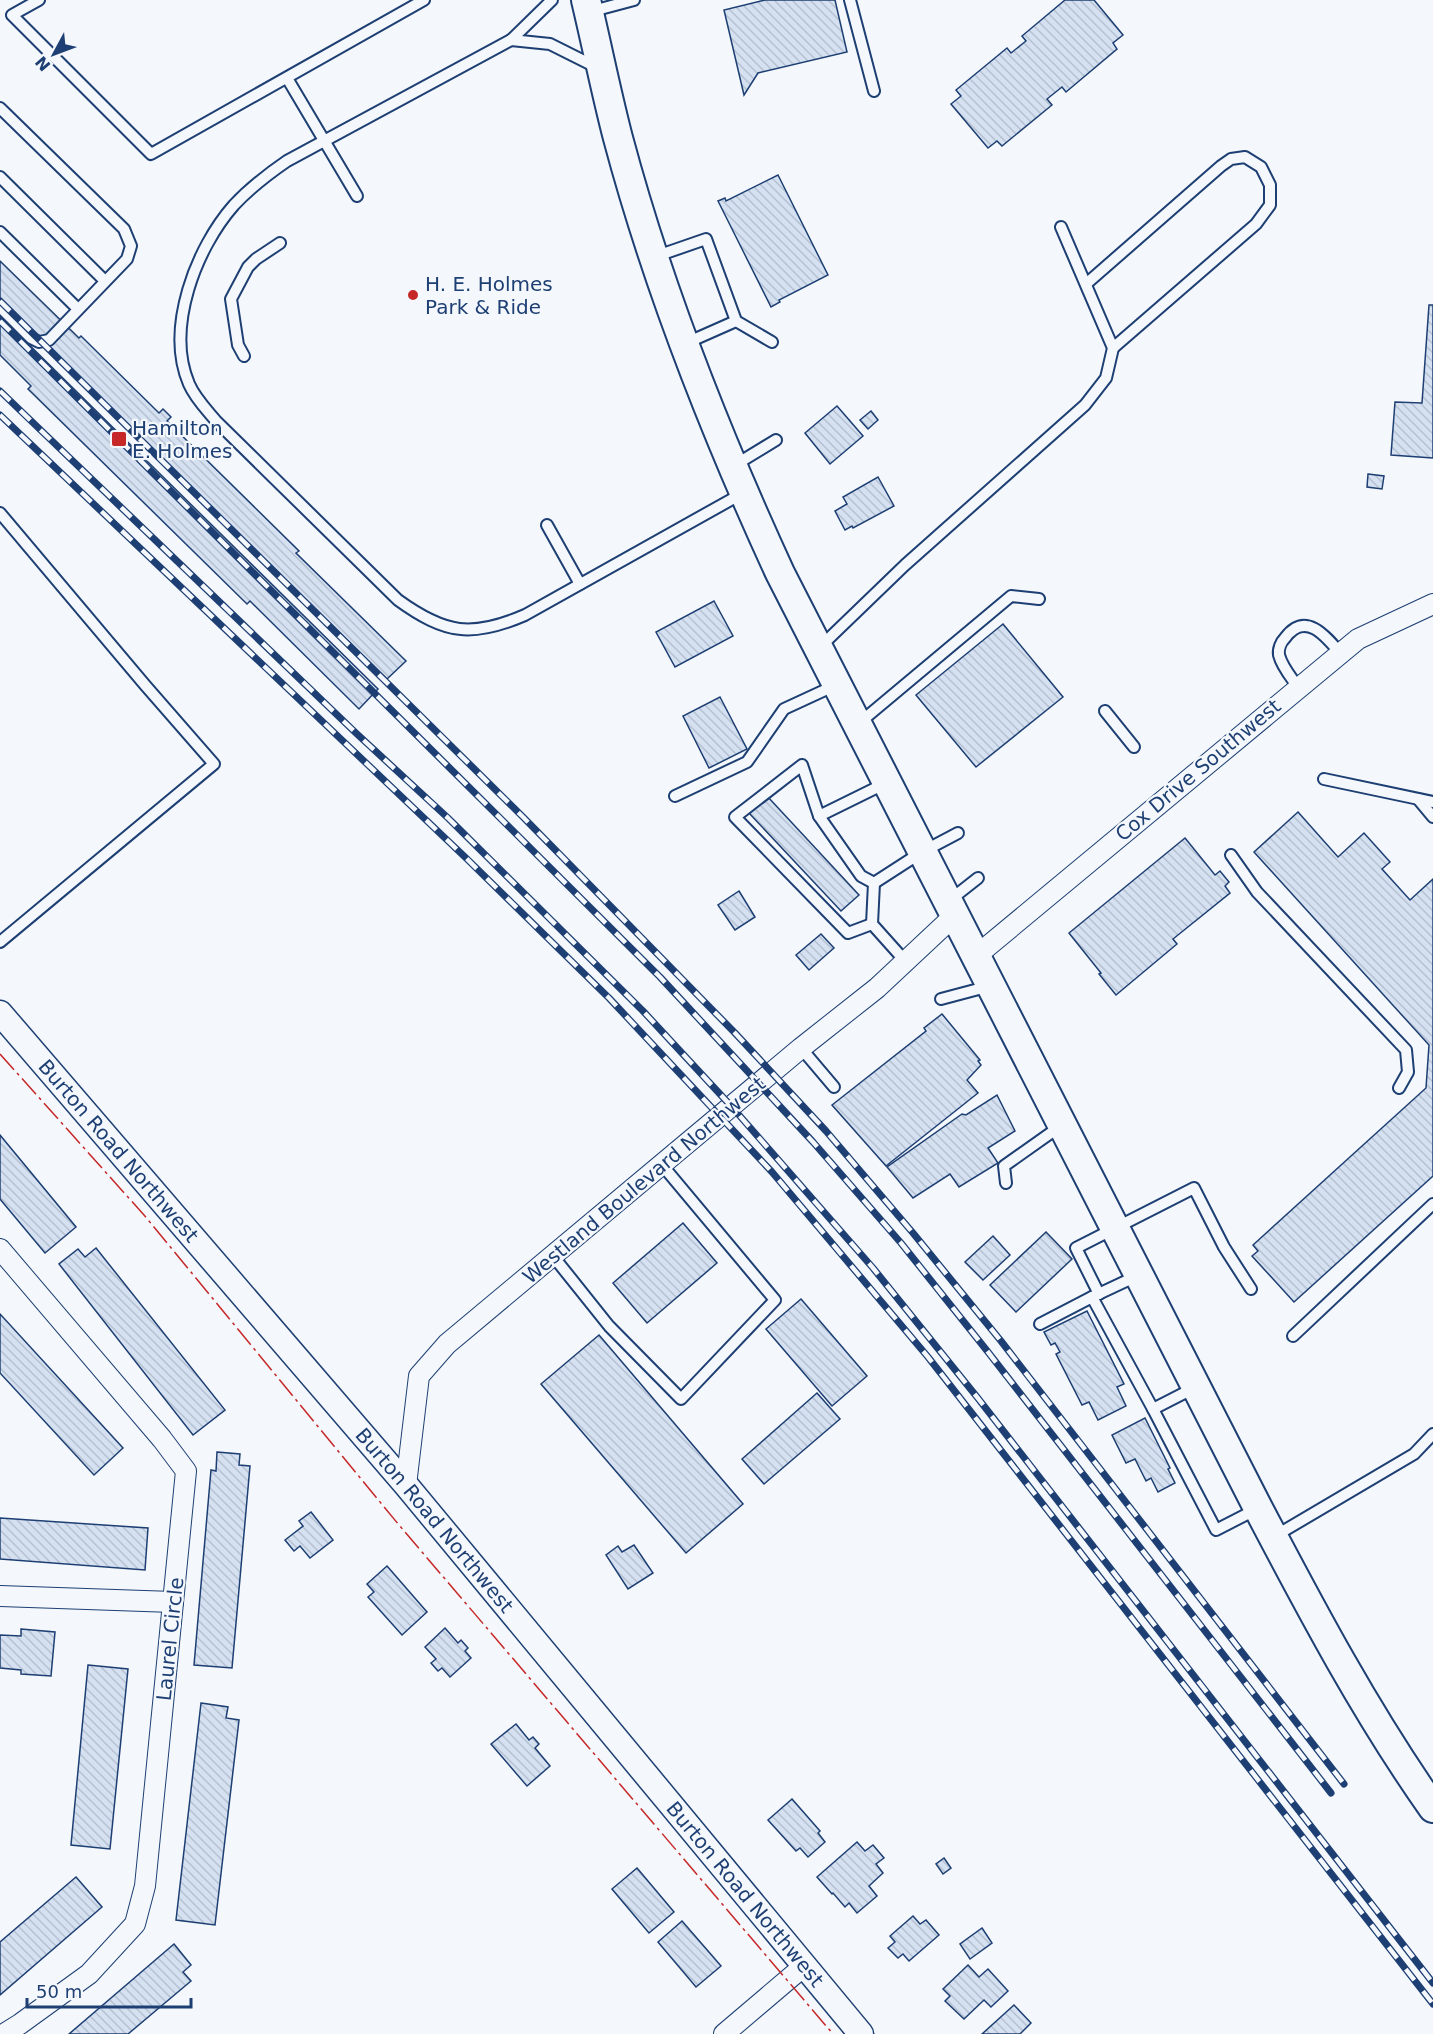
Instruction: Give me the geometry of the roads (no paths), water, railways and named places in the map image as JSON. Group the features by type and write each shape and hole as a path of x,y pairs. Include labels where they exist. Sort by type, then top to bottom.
{"main road":[{"path":"587,6 618,137 654,257 683,344 743,493 818,649 1116,1228 1257,1508 1374,1718 1433,1808"}],"street":[{"name":"Cox Drive Southwest","path":"976,956 1358,639 1433,604"},
{"name":"Westland Boulevard Northwest","path":"405,1485 419,1377 447,1344 906,962 951,908"},
{"name":"Burton Road Northwest","path":"0,1013 405,1485 861,2034"},
{"name":"Laurel Circle","path":"0,1249 162,1439 186,1471 145,1886 135,1924 88,1974 4,2034"},
{"path":"0,1596 173,1602"},
{"path":"724,2034 804,1966"}],"lane":[{"path":"39,0 12,15 151,154 424,0"},
{"path":"552,0 511,40 287,160 259,181 234,206 214,231 200,258 188,291 181,327 182,358 189,383 200,402 216,421 398,600 422,618 448,627 475,630 501,625 525,615 743,493"},
{"path":"587,6 634,0"},
{"path":"850,0 874,91"},
{"path":"511,40 550,44 602,70"},
{"path":"287,78 357,196"},
{"path":"0,108 124,229 132,246 127,259 49,340 39,342 31,338 0,306"},
{"path":"818,649 905,565 1085,405 1106,378 1113,348 1256,224 1270,205 1270,185 1261,168 1245,157 1231,159 1086,284"},
{"path":"0,177 105,281"},
{"path":"1062,227 1113,348"},
{"path":"0,232 78,309"},
{"path":"654,257 706,240 736,321 772,342"},
{"path":"244,356 238,345 231,299 248,267 280,243"},
{"path":"683,344 736,321"},
{"path":"732,466 776,440"},
{"path":"0,513 214,764 0,942"},
{"path":"547,525 580,584"},
{"path":"857,725 1011,596 1039,599"},
{"path":"1298,687 1284,667 1278,653 1282,641 1289,632 1301,625 1312,627 1326,637 1340,653"},
{"path":"675,795 747,762 784,709 836,684"},
{"path":"1105,711 1134,747"},
{"path":"872,924 848,933 735,817 802,765 819,816 861,876 874,883"},
{"path":"1324,779 1433,802"},
{"path":"819,816 886,783"},
{"path":"1418,799 1433,817"},
{"path":"874,883 922,852 958,833"},
{"path":"1231,855 1257,892 1406,1050 1408,1071 1399,1088"},
{"path":"951,908 978,878"},
{"path":"874,883 872,924 906,962"},
{"path":"941,999 992,986"},
{"path":"801,1048 834,1087"},
{"path":"1006,1183 1004,1166 1063,1125"},
{"path":"553,1256 609,1326 681,1399 775,1300 663,1166"},
{"path":"1251,1289 1224,1247 1194,1188 1076,1248 1095,1295 1216,1530 1257,1508"},
{"path":"1293,1336 1433,1204"},
{"path":"1040,1324 1139,1275"},
{"path":"1153,1409 1197,1387"},
{"path":"1273,1537 1414,1454 1433,1434"}],"railway":[{"path":"0,301 523,817 735,1033 826,1131 1001,1341 1344,1784"},
{"path":"0,321 660,977 813,1142 901,1243 988,1352 1331,1793"},
{"path":"0,391 357,734 448,818 643,1011 732,1107 873,1268 977,1397 1433,1983"},
{"path":"0,415 466,858 609,998 772,1172 928,1357 1433,2004"}],"place":[{"name":"H. E. Holmes Park & Ride","path":"413,295"},
{"name":"Hamilton E. Holmes","path":"119,439"}]}
